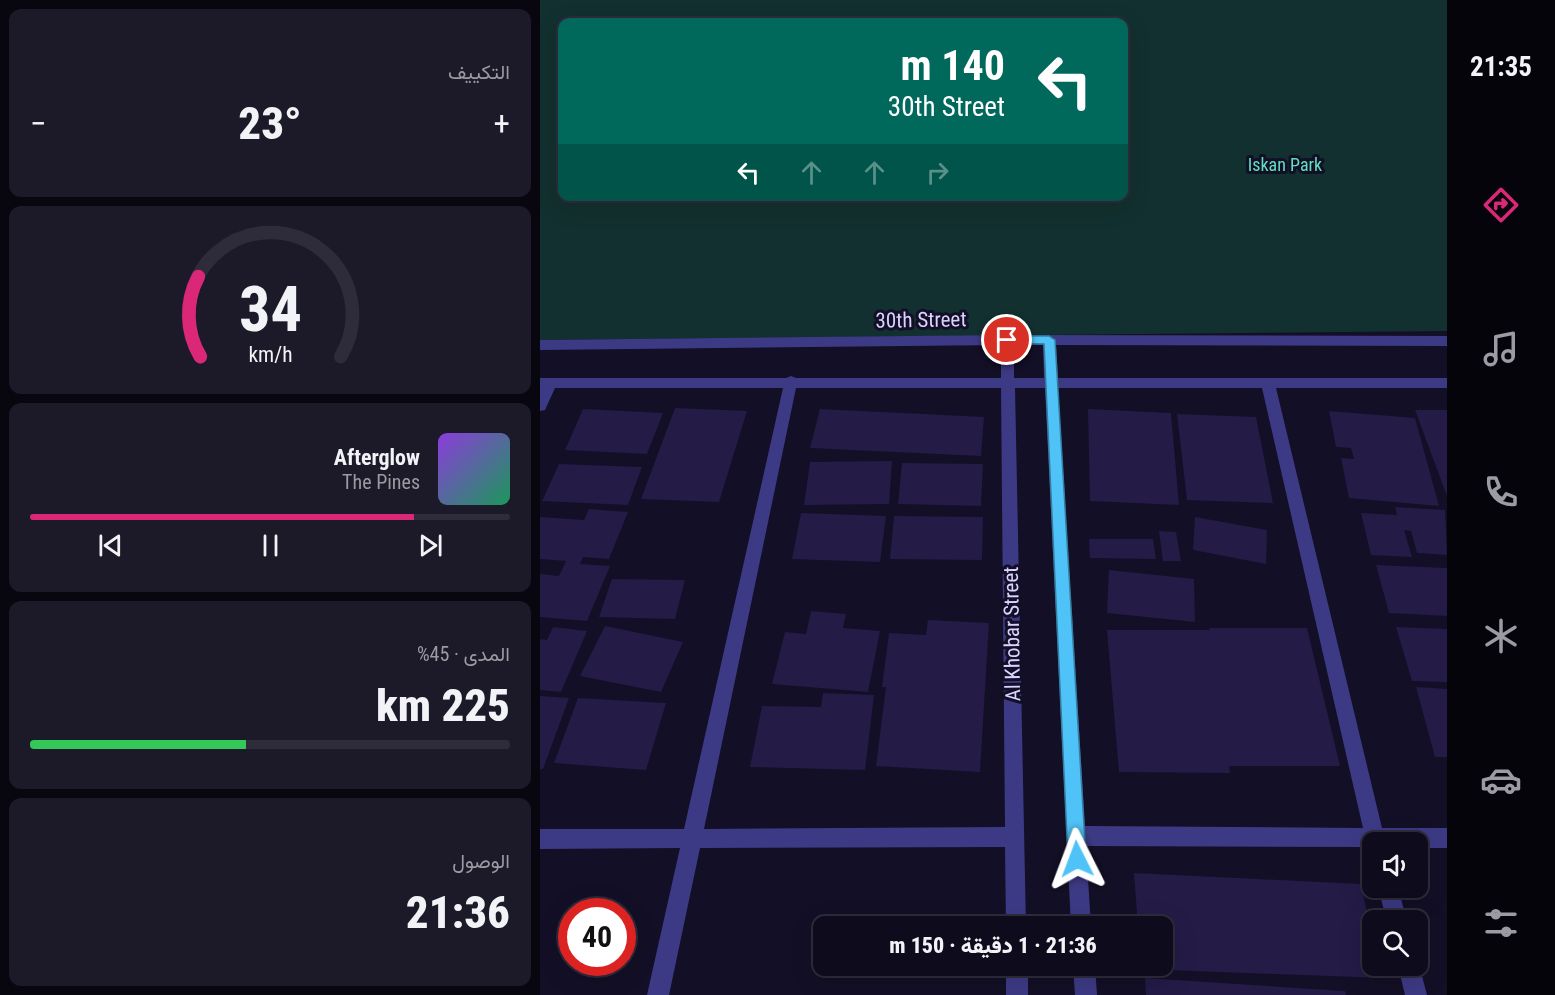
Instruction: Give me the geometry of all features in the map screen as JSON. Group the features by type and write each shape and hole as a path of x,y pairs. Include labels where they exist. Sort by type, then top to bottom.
{"street":[{"name":"30th Street","path":"540,345 1007,340 1447,341"},
{"name":"Al Khobar Street","path":"1007,340 1010,384 1016,916"},
{"path":"1049,340 1080,916"},
{"path":"658,995 791,381"},
{"path":"540,406 546,383 791,381 1010,384 1447,383"},
{"path":"1268,384 1374,832"},
{"path":"1076,836 1362,840"},
{"path":"540,839 1014,837"},
{"path":"1428,839 1447,838"},
{"path":"1017,976 1017,995"},
{"path":"1085,976 1086,995"},
{"path":"1411,976 1416,995"}],"green space":[{"name":"Iskan Park","path":"540,0 1447,0 1447,331 540,340"}],"building":[{"path":"675,408 747,411 719,502 641,499"},
{"path":"583,409 663,413 647,454 565,450"},
{"path":"820,409 984,417 981,456 810,448"},
{"path":"1088,409 1171,413 1179,505 1090,501"},
{"path":"1415,410 1447,410 1447,496"},
{"path":"1329,411 1415,418 1439,506 1349,498 1341,458 1354,459 1351,448 1336,447"},
{"path":"1177,414 1256,417 1273,503 1187,500"},
{"path":"892,461 889,504 804,505 810,462"},
{"path":"902,463 983,464 981,506 898,504"},
{"path":"559,464 642,467 628,505 542,501"},
{"path":"1395,507 1445,510 1447,555 1417,553 1411,531 1404,530 1412,557 1371,555 1361,513 1397,515"},
{"path":"589,509 628,512 609,559 583,557 580,564 610,566 587,621 540,617 540,574 559,576 566,561 540,559 540,517 584,520"},
{"path":"801,513 886,516 880,562 792,559"},
{"path":"894,516 983,517 982,560 890,559"},
{"path":"1195,517 1267,530 1266,564 1193,550"},
{"path":"1159,531 1176,532 1181,561 1163,561"},
{"path":"1089,539 1153,539 1156,559 1090,558"},
{"path":"1376,565 1447,568 1447,616 1389,613"},
{"path":"1109,570 1194,579 1195,622 1107,613"},
{"path":"612,579 685,580 675,619 599,617"},
{"path":"811,611 846,614 843,628 880,631 868,692 772,684 785,632 806,634"},
{"path":"928,620 989,623 980,772 876,766 886,687 882,687 889,633 926,635"},
{"path":"605,626 683,642 661,692 580,676"},
{"path":"553,627 587,631 561,692 540,690 540,639 547,640"},
{"path":"1396,627 1447,629 1447,682 1412,681"},
{"path":"1209,628 1307,628 1340,766 1229,766 1230,773 1119,772 1107,630 1210,630"},
{"path":"1416,687 1447,689 1447,757 1435,757"},
{"path":"823,693 874,695 865,770 750,767 762,706 821,707"},
{"path":"540,696 569,698 543,769 540,769"},
{"path":"578,698 666,703 646,770 554,763"},
{"path":"1134,873 1361,884 1362,898 1364,898 1366,910 1362,910 1362,976 1382,976 1382,978 1173,970 1173,916 1137,916"},
{"path":"1145,978 1345,991 1346,995 1146,995"}],"route":[{"path":"1007,340 1049,340 1077,859"}]}
